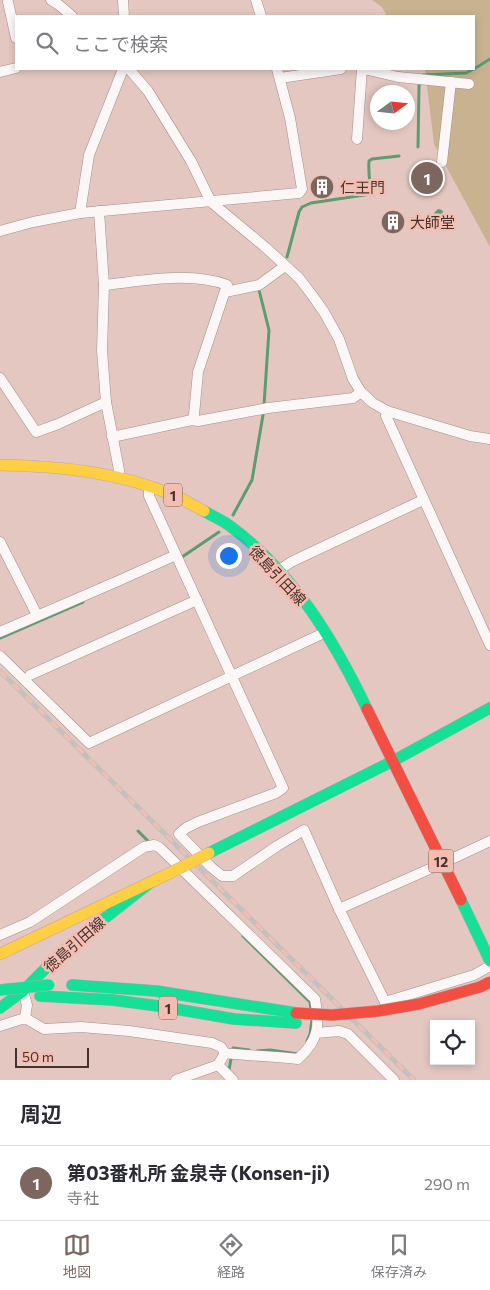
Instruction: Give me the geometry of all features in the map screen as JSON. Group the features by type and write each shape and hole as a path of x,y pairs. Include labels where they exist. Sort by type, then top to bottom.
{"main road":[{"name":"徳島引田線","path":"0,465 31,465 118,478 173,495 230,526 259,552 308,606 326,632 352,677 393,761"},
{"name":"徳島引田線","path":"0,954 172,872 393,761 490,708"},
{"name":"12","path":"393,761 490,961"},
{"name":"徳島引田線","path":"0,1008 23,991 63,951 151,882"},
{"path":"296,1018 378,1011 420,1004 480,987 490,982"},
{"path":"0,990 49,985 112,987 156,991 296,1018 334,1023 380,1021 451,1006 490,993"},
{"name":"1","path":"0,1000 40,996 113,1000 234,1019 296,1018"}],"street":[{"path":"51,0 71,15"},
{"path":"123,0 124,15"},
{"path":"256,0 261,15"},
{"path":"6,3 15,34"},
{"path":"0,72 15,68"},
{"path":"80,213 89,155 123,70"},
{"path":"130,70 148,91 191,161 211,202 265,247 298,278 312,295 339,339 353,379 361,392 387,411 470,436 490,439"},
{"path":"0,231 33,222 80,213 299,193 302,189 290,118 279,73 326,70"},
{"path":"357,139 363,70"},
{"path":"367,70 398,77 469,84"},
{"path":"442,162 451,82"},
{"path":"99,211 104,285 102,351 106,402 119,470 118,478"},
{"path":"225,292 259,285 285,266"},
{"path":"104,285 171,278 196,278 227,285 198,372 192,420"},
{"path":"0,378 36,432 106,402"},
{"path":"112,437 192,420 198,421 268,408 353,398 361,392"},
{"path":"387,411 386,416 490,645"},
{"path":"149,487 150,496 176,555 283,788 276,793 198,822 179,834 210,867 222,876 233,876 304,830 339,908 385,1002 474,976 490,966"},
{"path":"278,572 291,562 423,500"},
{"path":"0,542 37,615"},
{"path":"0,632 176,555"},
{"path":"30,675 197,600"},
{"path":"0,656 89,743 326,632"},
{"path":"339,908 490,842"},
{"path":"0,934 30,922 144,847 154,845 159,847 315,999 318,1014 316,1033 309,1049 298,1059 225,1054"},
{"path":"23,991 27,1005 25,1018"},
{"path":"0,1026 25,1018 44,1029 81,1027 128,1031 212,1043 221,1046 225,1054"},
{"path":"316,1033 339,1031 348,1034 394,1080"},
{"path":"176,1080 218,1064 225,1054"},
{"path":"218,1064 233,1080"}],"shaded area":[{"path":"372,0 490,0 490,247 434,144 425,70 475,70 475,15 386,15 382,7"},
{"path":"438,209 442,210 446,219 444,223 438,222 433,216"}],"waterway":[{"path":"475,68 490,59"},
{"path":"423,75 466,73 471,70"},
{"path":"418,147 419,86 421,80"},
{"path":"287,257 302,207 311,203 371,194 369,161 399,156"},
{"path":"259,290 269,330 264,405"},
{"path":"233,515 252,480 263,415"},
{"path":"182,557 219,532"},
{"path":"0,638 83,602"},
{"path":"138,831 150,843"},
{"path":"243,936 310,1002 311,1009"},
{"path":"307,1041 312,1020"},
{"path":"229,1070 233,1048 249,1050"},
{"path":"257,1051 270,1050 298,1054"}],"railway":[{"path":"0,671 414,1080"}],"traffic: fast":[{"path":"204,511 227,524 253,544 292,586 326,633 367,709"},
{"path":"209,853 393,761 490,708"},
{"path":"0,1008 23,991 63,951 151,882"},
{"path":"461,900 490,961"},
{"path":"0,990 49,985"},
{"path":"72,985 156,991 296,1013"},
{"path":"40,996 113,1000 234,1019 296,1023"}],"traffic: slow":[{"path":"0,465 66,469 110,476 152,487 204,511"},
{"path":"172,872 209,853"},
{"path":"0,954 172,872"}],"traffic: jam":[{"path":"367,709 461,900"},
{"path":"296,1013 332,1015 378,1011 419,1004 480,987 490,982"}],"place":[{"name":"第03番札所 金泉寺 (Konsen-ji)","path":"427,178"},
{"name":"仁王門","path":"322,187"},
{"name":"大師堂","path":"393,222"}]}
